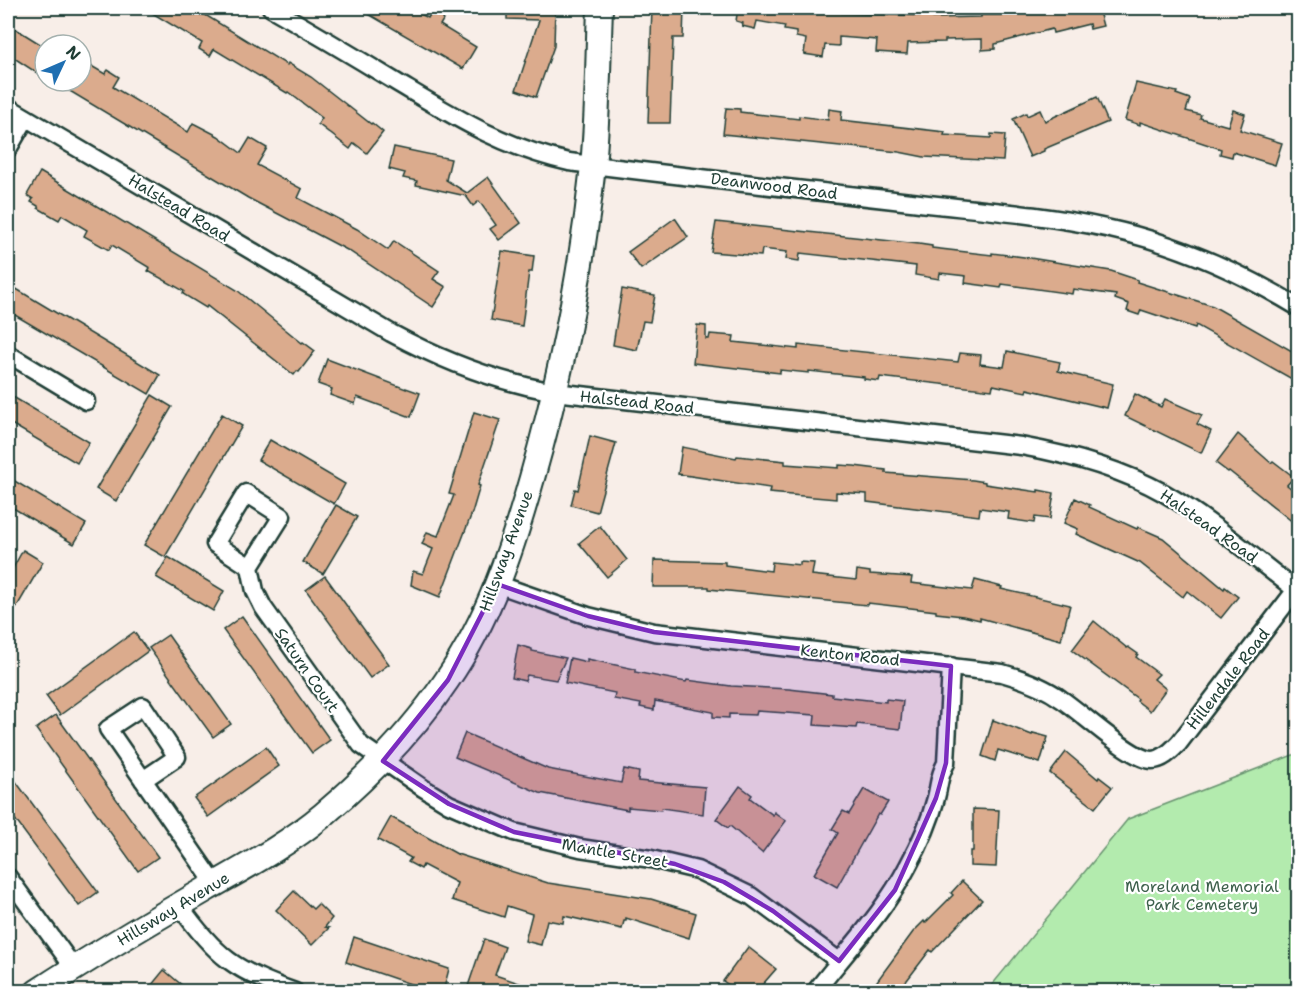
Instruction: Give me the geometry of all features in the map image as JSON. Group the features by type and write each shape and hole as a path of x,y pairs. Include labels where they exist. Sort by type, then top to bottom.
{"street":[{"name":"Deanwood Road","path":"271,8 486,134 507,144 544,156 593,165 999,213 1106,228 1203,258 1272,291 1299,307"},
{"name":"Hillsway Avenue","path":"37,992 300,832 354,788 383,761 417,721 448,680 477,630 497,584 526,498 555,392 575,287 593,165 600,8"},
{"name":"Halstead Road","path":"8,107 421,349 505,381 555,392 1021,446 1060,453 1115,470 1163,493 1218,529 1297,589"},
{"path":"8,149 26,118"},
{"path":"8,354 86,401"},
{"name":"Saturn Court","path":"250,567 255,591 263,607 361,745 383,761"},
{"name":"Kenton Road","path":"497,584 588,616 654,632 1002,673 1043,688 1131,752 1142,757 1152,760 1162,758 1179,743"},
{"name":"Hillendale Road","path":"1179,743 1297,589"},
{"path":"815,992 838,961 874,921 909,865 936,798 939,776 945,763 951,666"},
{"name":"Mantle Street","path":"383,761 449,804 514,832 580,848 675,864 724,882 773,911 838,961"},
{"path":"143,780 215,884"},
{"path":"8,877 74,968"},
{"path":"179,905 198,932 223,957 241,970 295,992"}],"highlighted area":[{"path":"497,584 588,616 654,632 951,666 946,763 936,798 895,890 839,961 773,911 724,882 675,864 514,832 449,804 383,761 448,680"}],"green space":[{"name":"Moreland Memorial Park Cemetery","path":"1298,753 1298,991 987,991 1128,819"}],"building":[{"path":"144,8 194,8 287,65 288,63 311,77 383,132 367,153 354,143 350,149 318,124 322,118 288,92 214,49 210,56 199,49 202,43"},
{"path":"358,8 410,8 428,18 434,8 446,15 440,25 476,47 463,69"},
{"path":"507,8 555,8 554,46 536,97 516,90 539,20 507,19"},
{"path":"652,8 684,8 683,38 673,38 670,123 648,123"},
{"path":"738,8 811,8 842,11 842,13 933,16 933,18 1005,15 1042,8 1098,8 1103,26 1090,29 1089,24 1053,33 1052,29 995,44 995,49 982,50 982,39 908,43 907,54 876,52 877,40 839,37 839,46 825,45 823,57 804,54 806,39 796,37 796,32 784,30 785,26 757,21 755,29 742,26 743,23 736,21"},
{"path":"8,24 33,40 33,70 8,54"},
{"path":"93,67 105,74 108,70 119,77 113,87 188,132 193,123 218,136 241,153 250,138 267,148 257,165 302,189 298,198 357,229 388,250 394,241 439,271 433,279 446,287 433,307 349,251 248,198 73,93 93,93"},
{"path":"1136,83 1177,92 1176,94 1190,99 1186,111 1201,115 1200,118 1228,126 1233,110 1245,114 1240,130 1282,143 1275,165 1233,152 1232,157 1220,154 1221,149 1140,122 1140,125 1125,120"},
{"path":"1097,97 1108,122 1030,157 1013,119 1040,110 1045,121"},
{"path":"726,108 740,109 740,112 799,119 799,116 828,120 829,109 842,111 841,120 945,132 944,135 991,138 991,134 1005,135 1003,161 924,157 899,152 723,134"},
{"path":"394,147 451,159 446,180 467,193 488,177 521,223 499,240 490,229 496,225 479,201 473,206 466,196 416,185 417,181 403,178 405,173 389,169"},
{"path":"40,172 237,290 315,351 294,375 207,306 206,308 183,294 184,291 148,271 150,268 112,245 109,250 84,236 87,230 62,215 59,220 38,208 31,202 33,199 27,195"},
{"path":"675,218 688,237 641,269 628,252"},
{"path":"716,222 919,244 932,246 932,248 992,255 992,253 1111,271 1138,280 1137,282 1213,306 1299,355 1299,383 1196,325 1195,328 1141,310 1139,315 1127,311 1129,304 1115,299 1116,295 1073,289 1072,294 1002,284 1001,288 965,283 966,276 940,273 939,279 915,275 916,266 800,253 799,261 786,259 787,252 762,249 761,256 711,252"},
{"path":"502,251 534,256 532,272 529,272 522,326 491,320"},
{"path":"8,284 160,375 149,394 8,311"},
{"path":"622,289 655,295 650,322 643,321 637,350 613,345"},
{"path":"697,325 706,326 706,339 709,339 710,334 734,336 733,342 798,349 798,345 958,362 960,353 981,355 980,364 1004,367 1007,351 1060,362 1058,371 1113,384 1107,408 1027,389 1026,392 993,385 992,390 880,377 879,381 864,379 864,377 809,371 809,373 780,370 780,373 693,363"},
{"path":"327,359 420,393 411,417 357,397 355,404 330,395 332,389 318,384"},
{"path":"8,394 89,442 77,463 8,422"},
{"path":"1135,394 1161,407 1165,399 1202,415 1197,424 1211,431 1201,453 1125,416"},
{"path":"152,395 172,407 116,501 96,489"},
{"path":"474,412 500,420 478,485 480,486 472,513 440,597 411,585 413,571 423,574 433,549 422,544 427,532 438,536 454,495 449,494"},
{"path":"222,414 242,426 165,557 144,545"},
{"path":"1238,434 1271,463 1273,461 1294,477 1287,485 1297,493 1299,491 1299,527 1216,463"},
{"path":"590,436 616,443 597,512 571,505 575,489 578,490"},
{"path":"270,440 345,484 334,504 258,460"},
{"path":"682,447 736,458 737,456 785,461 785,464 839,468 839,465 854,466 886,470 886,473 973,480 985,482 985,484 1054,493 1050,519 1035,517 1034,523 1008,519 1009,512 980,508 979,516 867,502 867,494 836,492 836,499 769,493 770,488 678,474"},
{"path":"8,477 86,524 74,544 8,505"},
{"path":"1075,498 1137,529 1138,527 1163,538 1224,589 1225,587 1238,597 1221,618 1187,591 1183,597 1140,563 1076,534 1078,529 1064,523"},
{"path":"336,505 357,517 323,574 303,562"},
{"path":"600,526 627,560 607,577 579,543"},
{"path":"23,550 43,562 8,622 8,577"},
{"path":"168,557 224,591 213,611 156,577"},
{"path":"654,560 725,562 725,565 771,571 772,562 800,565 800,562 814,563 812,575 856,580 857,570 870,572 870,574 912,577 911,583 972,590 975,580 1002,587 1001,589 1070,605 1061,640 980,618 980,620 936,613 936,611 709,589 709,587 653,587"},
{"path":"325,576 389,664 370,678 306,590"},
{"path":"242,616 330,740 312,753 223,630"},
{"path":"1094,621 1127,648 1138,654 1136,657 1159,674 1154,679 1166,689 1150,711 1137,701 1138,699 1072,650"},
{"path":"134,632 148,651 60,715 46,696"},
{"path":"168,635 231,724 213,737 149,648"},
{"path":"518,645 532,649 532,651 566,658 556,680 527,675 525,681 512,678"},
{"path":"570,658 587,662 587,659 635,669 635,672 686,682 687,680 731,686 789,689 886,702 886,699 903,701 900,729 857,724 856,728 814,725 815,715 757,711 756,715 729,714 729,718 713,717 713,712 655,701 654,710 640,707 641,704 614,699 615,693 565,683"},
{"path":"56,715 158,857 138,871 36,729"},
{"path":"993,720 1032,735 1033,733 1048,737 1040,763 998,750 995,761 982,756"},
{"path":"465,733 548,769 621,783 624,769 639,772 638,781 705,787 703,814 662,808 661,810 628,807 628,810 540,793 455,757"},
{"path":"266,747 279,766 208,817 194,798"},
{"path":"1066,752 1098,779 1099,777 1112,787 1095,808 1050,773"},
{"path":"8,771 98,892 79,906 8,810"},
{"path":"740,786 752,795 750,798 773,815 774,812 786,821 762,853 730,826 728,828 716,819"},
{"path":"864,789 888,802 880,815 878,814 837,887 814,874 838,833 832,829 843,811 849,814"},
{"path":"973,809 999,810 996,867 970,866 970,851 973,851"},
{"path":"391,817 457,854 548,883 651,899 696,913 689,938 626,918 622,929 564,916 563,923 547,920 541,945 525,941 532,914 507,906 504,917 452,900 457,883 423,865 421,869 408,862 411,858 378,840"},
{"path":"962,881 982,900 932,952 930,950 898,992 869,992 913,932 953,895 951,893"},
{"path":"294,891 313,909 318,904 332,918 325,927 329,928 312,945 276,910"},
{"path":"354,937 449,969 443,992 434,992 346,962"},
{"path":"484,939 505,947 495,975 537,989 536,992 466,992"},
{"path":"748,947 776,969 756,992 726,992 730,986 723,981"},
{"path":"164,970 190,992 146,992"}]}
